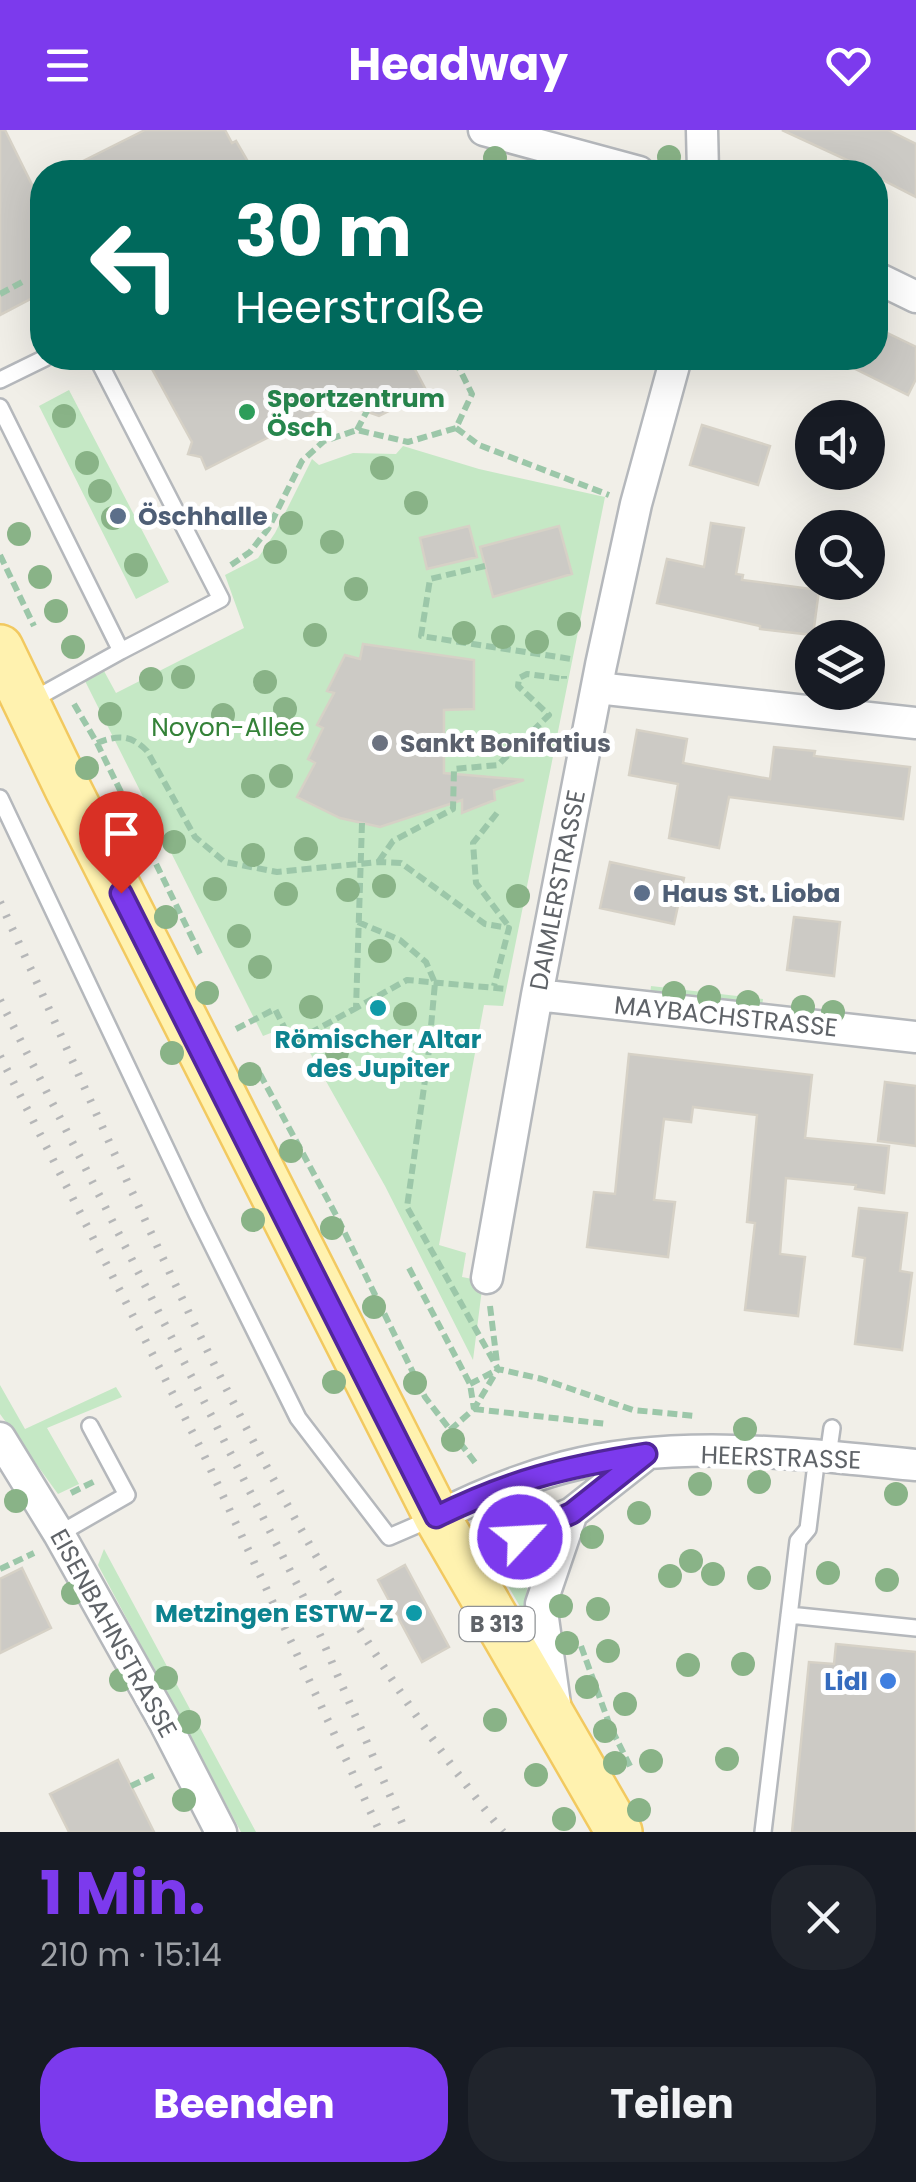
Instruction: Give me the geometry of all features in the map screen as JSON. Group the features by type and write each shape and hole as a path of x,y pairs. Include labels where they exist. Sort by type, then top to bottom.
{"main road":[{"name":"B 313","path":"0,648 44,694 436,1517 620,1832"}],"street":[{"path":"484,130 595,160"},
{"path":"702,130 703,160"},
{"path":"888,283 916,297"},
{"name":"DAIMLERSTRASSE","path":"486,1278 536,995 599,677 636,504 673,370"},
{"path":"599,677 916,723"},
{"name":"MAYBACHSTRASSE","path":"536,995 916,1037"},
{"name":"EISENBAHNSTRASSE","path":"0,1438 52,1522 221,1832"},
{"name":"HEERSTRASSE","path":"436,1517 492,1490 568,1466 646,1454 826,1447 916,1465"},
{"path":"460,1562 572,1513 646,1454"},
{"path":"558,1729 540,1604 572,1513"}],"lane":[{"path":"0,380 30,365"},
{"path":"44,694 221,599 103,370"},
{"path":"0,407 121,651"},
{"path":"0,798 298,1418 390,1537 436,1517"},
{"path":"52,1522 126,1495 90,1426"},
{"path":"763,1832 798,1541 808,1529 826,1447"},
{"path":"789,1615 916,1628"}],"path":[{"path":"0,294 24,281"},
{"path":"210,578 250,552 268,529 302,461 324,441 357,430 408,442 456,428 472,394 460,370"},
{"path":"357,430 368,412"},
{"path":"456,428 479,445 636,504"},
{"path":"0,555 44,694 96,744 202,958"},
{"path":"485,566 430,580 421,636 568,659 599,677"},
{"path":"378,862 393,842 454,809 454,770 498,765 549,715 518,686 520,678 527,674 564,679 568,659"},
{"path":"96,744 127,736 138,742 147,751 195,838 225,862 277,872 401,863 484,924 520,930"},
{"path":"497,813 472,843 476,883 509,928"},
{"path":"356,1008 362,823"},
{"path":"358,922 400,940 426,962 435,982 407,1207 498,1370"},
{"path":"494,986 509,928"},
{"path":"287,1052 292,1042 408,980 494,986 536,995"},
{"path":"236,1029 275,1010 292,1042"},
{"path":"228,1012 245,1046"},
{"path":"254,1063 336,1215 425,1397 492,1490"},
{"path":"409,1268 470,1384 474,1408"},
{"path":"450,1430 474,1408 498,1370 486,1278"},
{"path":"470,1384 498,1370 542,1379 632,1410 712,1418"},
{"path":"52,1522 114,1472"},
{"path":"577,1636 610,1726 637,1779"}],"green space":[{"path":"69,390 169,582 136,599 39,406"},
{"name":"Noyon-Allee","path":"403,446 479,469 605,497 503,1006 484,1005 439,1245 466,1253 462,1277 483,1281 473,1360 385,1186 309,1051 284,1042 276,1031 263,1036 85,681 104,671 116,693 244,628 225,575 258,558 312,459 319,465 353,453 396,454"},
{"path":"651,986 763,999 762,1007 650,995"},
{"path":"0,1385 25,1429 116,1387 122,1397 47,1428 79,1484 58,1494 0,1414"},
{"path":"104,1549 256,1832 241,1832 98,1565"},
{"path":"508,1554 516,1570 528,1574 525,1615 494,1562"}],"building":[{"path":"0,130 5,130 30,181 30,299 0,315"},
{"path":"145,130 225,130 247,160 85,160"},
{"path":"782,130 888,130 916,144 916,197 888,183 888,160 847,160"},
{"path":"888,333 916,347 916,379 908,395 857,370 888,370"},
{"name":"Sportzentrum Ösch","path":"153,370 415,370 427,392 379,416 359,409 350,396 206,469 201,457 188,454 192,442"},
{"path":"702,425 770,446 758,485 690,465"},
{"path":"711,523 744,528 736,574 743,575 742,580 795,587 795,600 818,600 815,620 795,620 795,633 760,629 657,603 667,559 704,567"},
{"path":"469,526 477,557 427,569 420,538"},
{"path":"559,526 572,574 493,597 480,547"},
{"name":"Sankt Bonifatius","path":"363,644 474,660 474,709 444,710 444,773 524,780 494,790 495,800 462,813 462,800 380,827 340,818 297,797 315,763 308,759 323,728 317,725 334,693 327,691 345,655 360,659"},
{"path":"637,730 687,739 683,763 770,779 774,747 815,751 814,756 910,767 903,819 729,797 719,848 669,838 678,784 629,775"},
{"name":"Haus St. Lioba","path":"610,862 684,878 674,924 600,908"},
{"path":"794,917 840,922 834,976 787,970"},
{"path":"629,1054 812,1075 805,1138 889,1146 884,1193 855,1189 856,1185 786,1178 780,1254 805,1257 798,1316 745,1310 755,1223 747,1222 757,1115 693,1107 691,1122 664,1119 654,1200 675,1202 668,1257 587,1247 594,1192 615,1194"},
{"path":"885,1082 916,1086 916,1146 878,1141"},
{"path":"859,1208 907,1213 900,1271 912,1273 902,1350 855,1344 865,1258 853,1256"},
{"name":"Metzingen ESTW-Z","path":"405,1565 449,1647 422,1662 378,1580"},
{"path":"22,1568 51,1628 0,1653 0,1579"},
{"path":"836,1644 916,1652 916,1832 792,1832 809,1662 834,1664"},
{"path":"118,1760 154,1832 69,1832 50,1794"}],"railway":[{"path":"0,902 165,1264 285,1501 352,1616 424,1727 503,1832"},
{"path":"0,1000 303,1596 406,1832"},
{"path":"0,1056 203,1453 380,1832"}],"place":[{"name":"Sportzentrum Ösch","path":"247,412"},
{"name":"Öschhalle","path":"118,516"},
{"name":"Sankt Bonifatius","path":"380,743"},
{"name":"Haus St. Lioba","path":"642,893"},
{"name":"Römischer Altar des Jupiter","path":"378,1008"},
{"name":"Metzingen ESTW-Z","path":"414,1613"},
{"name":"Lidl","path":"888,1681"}],"route":[{"path":"121,893 436,1517 492,1490 568,1466 646,1454 572,1513 520,1537"}]}
